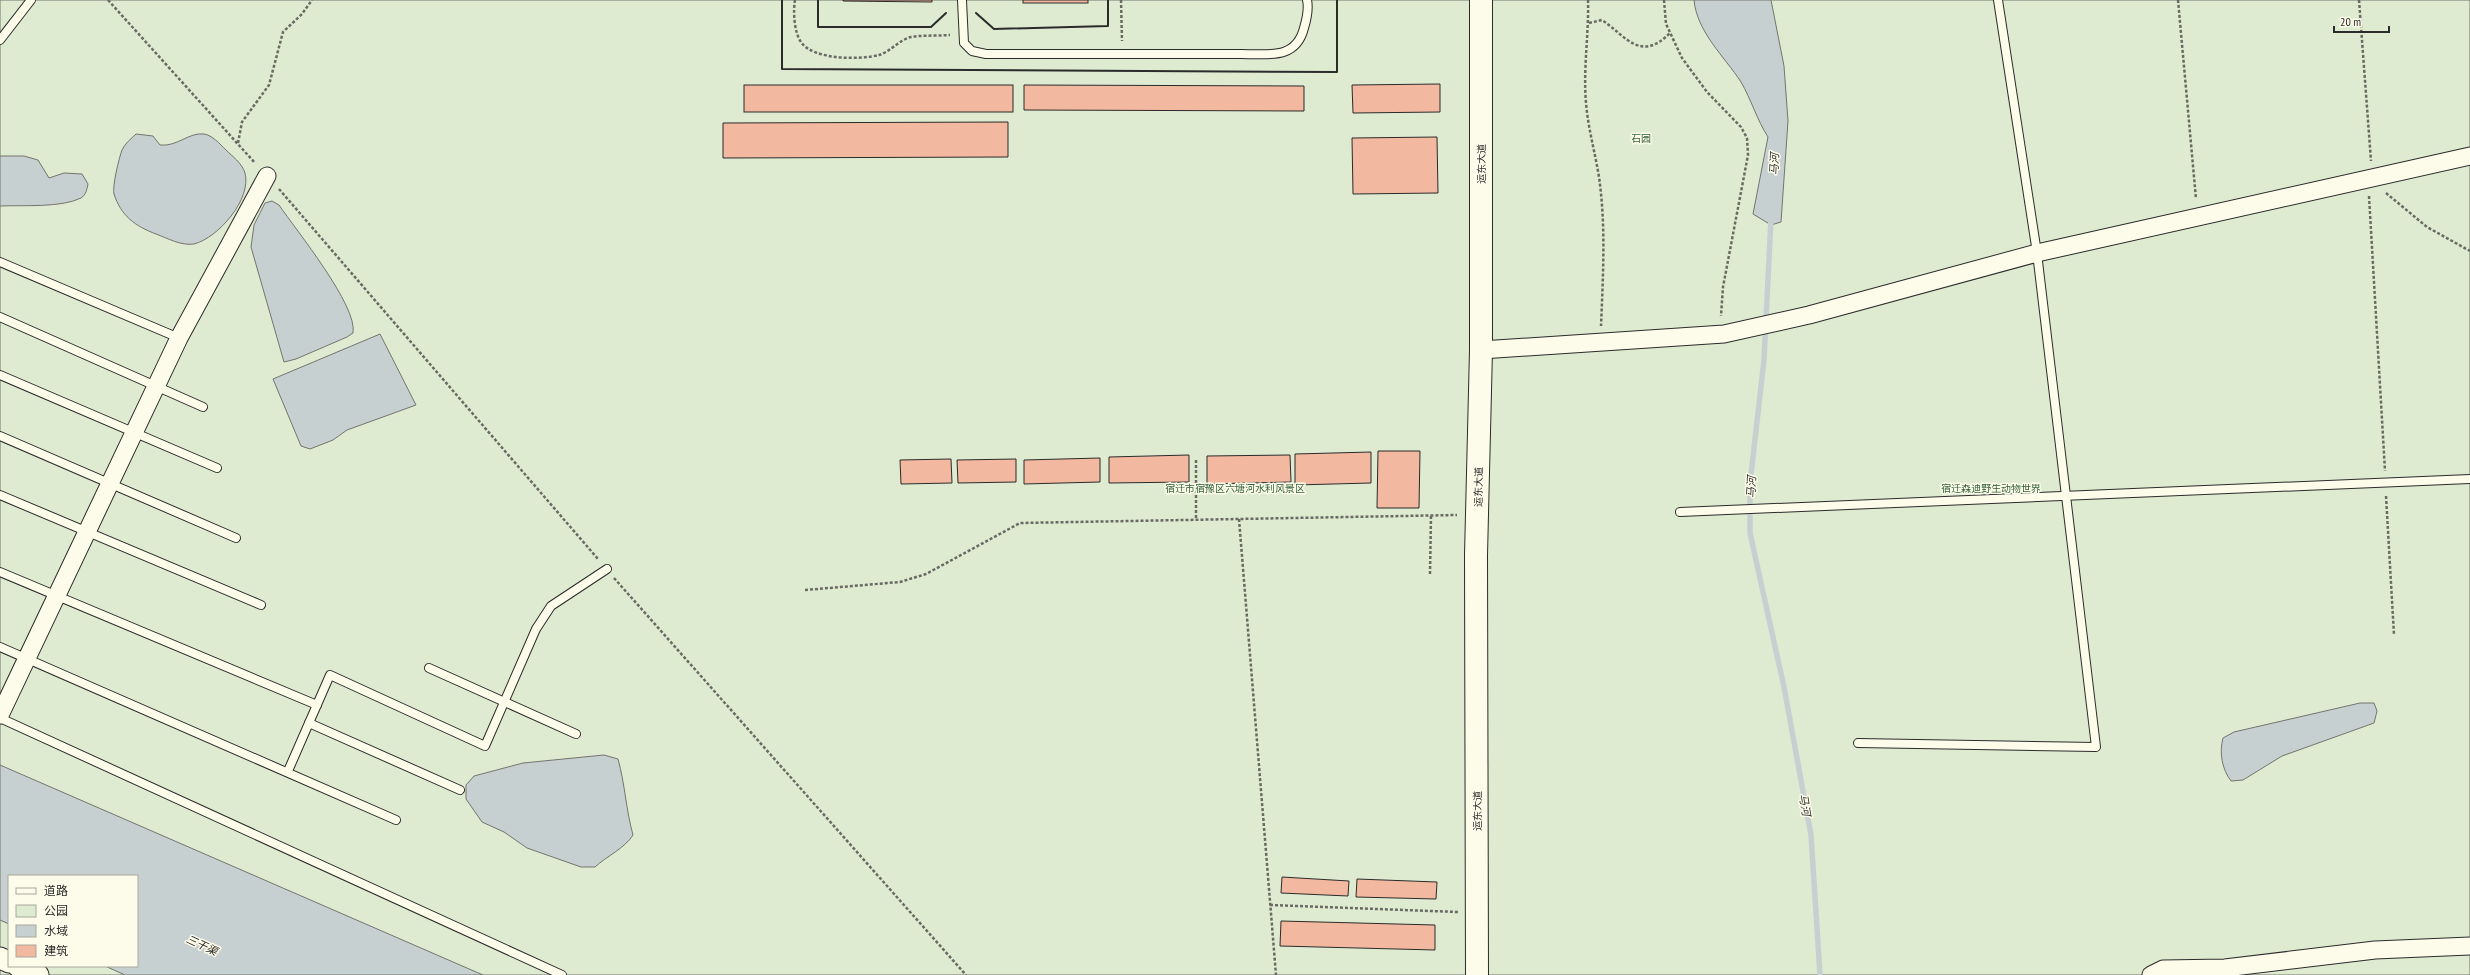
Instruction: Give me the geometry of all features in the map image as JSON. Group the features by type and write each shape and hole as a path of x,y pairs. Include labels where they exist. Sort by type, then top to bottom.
{"main road":[{"name":"运东大道","path":"1477,975 1477,515 1481,350 1481,0"}],"street":[{"path":"1481,350 1600,342 1809,315 2037,253 2470,156"},
{"path":"0,717 179,338 267,176"},
{"path":"2151,975 2163,968 2225,968 2375,950 2470,946"},
{"path":"20,967 38,975"}],"lane":[{"path":"0,40 31,0"},
{"path":"962,0 964,43 972,51 986,54 1280,53 1294,47 1300,42 1307,17 1307,0"},
{"path":"1858,743 2096,747 2037,253 1998,0"},
{"path":"0,262 179,338"},
{"path":"0,317 203,407"},
{"path":"0,375 217,468"},
{"path":"0,436 236,538"},
{"path":"1680,512 2470,479"},
{"path":"0,494 262,605"},
{"path":"288,771 330,675 485,746 536,628 551,606 607,569"},
{"path":"0,572 317,705"},
{"path":"0,646 288,771 396,820"},
{"path":"429,668 576,734"},
{"path":"0,717 562,975"},
{"path":"309,723 460,790"}],"path":[{"path":"108,0 267,176"},
{"path":"238,143 242,122 269,85 283,32 302,14 312,0"},
{"path":"795,0 796,29 801,42 811,50 828,56 860,58 880,55 908,38 963,35"},
{"path":"1121,0 1122,54"},
{"path":"1588,0 1589,23 1586,51 1585,92 1593,153 1599,177 1604,254 1600,342"},
{"path":"1664,0 1666,24 1682,58 1708,92 1741,127 1746,138 1748,155 1723,287 1722,327"},
{"path":"2178,0 2198,217"},
{"path":"2359,0 2371,158 2368,179 2394,635"},
{"path":"1589,23 1602,20 1631,44 1640,46 1653,45 1664,40 1670,33"},
{"path":"2368,179 2426,227 2470,251"},
{"path":"1196,460 1196,520"},
{"path":"806,590 900,582 926,574 1020,524 1477,515"},
{"path":"1430,574 1431,516"},
{"path":"1239,520 1276,975"},
{"path":"1270,904 1477,913"}],"green space":[{"name":"宿迁市宿豫区六塘河水利风景区","path":"0,0 2470,0 2470,975 0,975"}],"water":[{"path":"1694,0 1771,0 1784,66 1788,121 1781,222 1771,225 1753,214 1768,137 1741,82 1712,43 1700,23"},
{"path":"136,134 153,136 160,145 166,145 193,135 204,134 216,140 239,163 244,169 246,183 238,205 223,226 203,240 194,244 184,244 156,234 135,224 125,214 117,202 114,194 114,185 122,150 126,143"},
{"path":"0,156 24,156 38,160 49,178 64,173 82,174 88,184 86,192 81,198 52,205 0,206"},
{"path":"272,201 279,205 336,287 346,305 352,321 353,333 296,359 284,362 251,247 254,225 265,203"},
{"path":"380,334 416,405 347,430 333,440 310,449 301,446 273,379"},
{"path":"2360,703 2374,703 2377,711 2374,723 2282,756 2243,780 2231,781 2225,771 2221,755 2223,738 2234,732"},
{"path":"604,755 618,759 633,835 621,848 595,867 581,867 527,848 504,832 482,822 466,799 466,785 474,776 523,763"},
{"name":"三干渠","path":"0,765 483,975 125,975 107,967 138,967 138,875 8,875 8,924 0,920"}],"building":[{"path":"932,0 932,2 843,1"},
{"path":"1023,0 1088,0 1088,3 1023,3"},
{"path":"1440,84 1440,112 1353,113 1352,85"},
{"path":"744,85 1013,85 1013,112 744,112"},
{"path":"1024,85 1304,86 1304,111 1024,110"},
{"path":"1008,122 1008,157 723,158 723,123"},
{"path":"1437,137 1438,193 1353,194 1352,138"},
{"path":"1378,451 1420,451 1419,508 1377,508"},
{"path":"1371,452 1371,483 1295,485 1295,454"},
{"path":"1189,455 1189,482 1109,483 1109,457"},
{"path":"1290,455 1291,482 1207,484 1207,456"},
{"path":"1100,458 1100,482 1024,484 1024,460"},
{"path":"951,459 952,483 901,484 900,460"},
{"path":"1016,459 1016,482 958,483 957,460"},
{"path":"1282,877 1349,881 1348,896 1281,893"},
{"path":"1357,879 1437,882 1436,899 1356,897"},
{"path":"1281,921 1435,925 1435,950 1280,946"}],"waterway":[{"name":"马河","path":"1771,219 1764,360 1750,483 1750,533 1784,687 1811,835 1820,975"}],"wall":[{"path":"782,0 782,69 1337,72 1337,0"},
{"path":"818,0 818,27 931,27 946,13"},
{"path":"976,13 994,29 1108,26 1108,0"}],"park label":[{"name":"石园","path":"1641,138"},
{"name":"宿迁森迪野生动物世界","path":"1991,488"}]}
